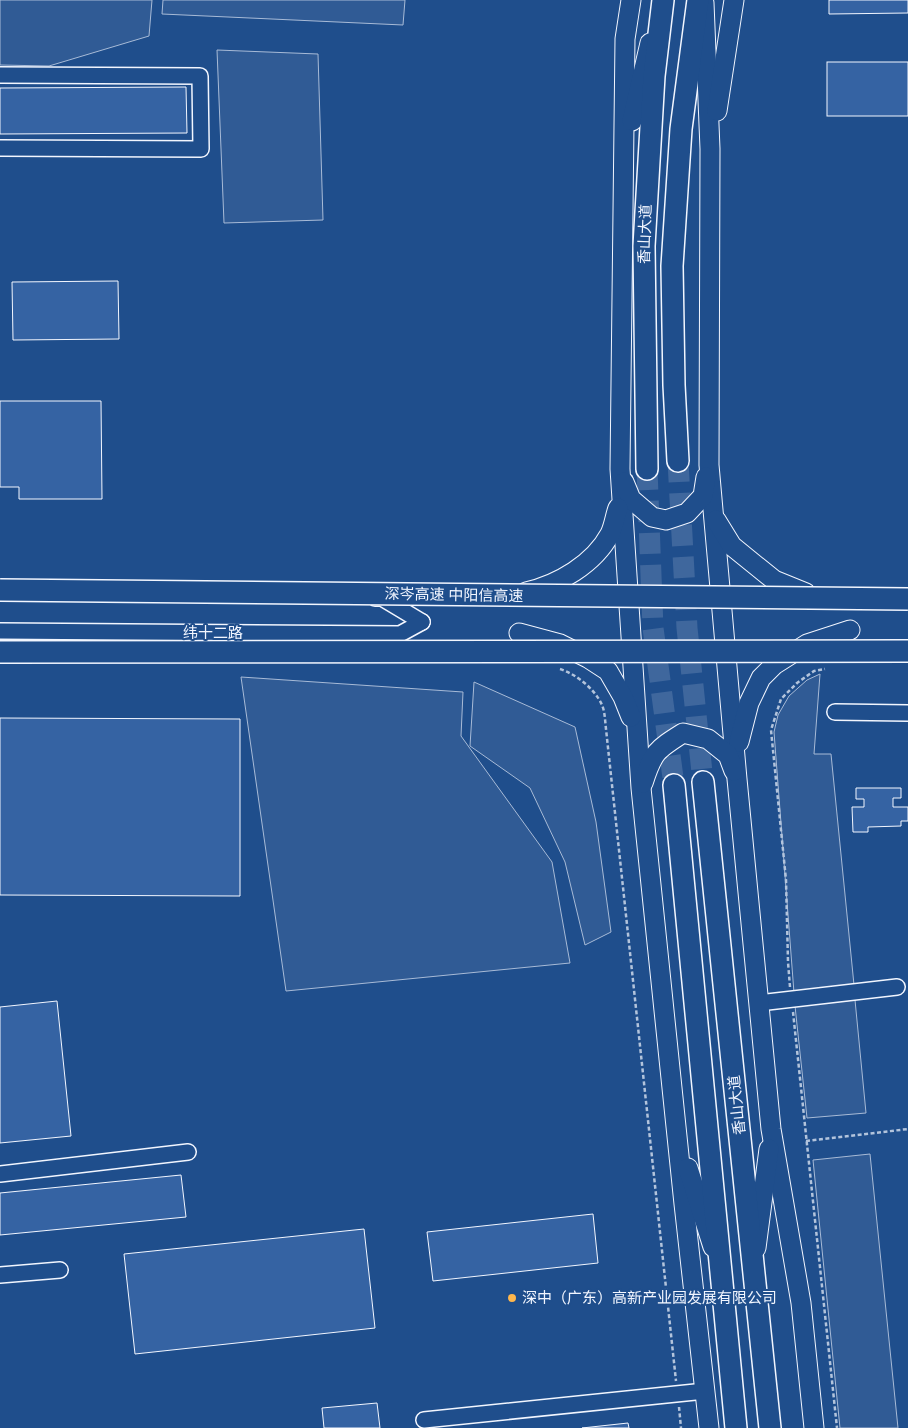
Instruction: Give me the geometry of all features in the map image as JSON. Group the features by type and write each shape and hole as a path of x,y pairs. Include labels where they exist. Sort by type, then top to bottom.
{"highway":[{"name":"香山大道","path":"647,469 644,246 654,76 662,0"},
{"name":"香山大道","path":"678,461 674,385 672,266 680,129 698,0"},
{"name":"深岑高速 中阳信高速","path":"0,590 908,599"},
{"path":"0,652 908,651"},
{"name":"香山大道","path":"703,782 770,1428"},
{"path":"674,784 736,1428"}],"main road":[{"path":"630,0 625,39 621,494 641,788 709,1428"},
{"path":"624,157 662,0"},
{"path":"704,0 710,149 709,466 771,1129 801,1303 814,1428"},
{"path":"710,149 734,0"},
{"path":"620,469 631,499 652,517 666,520 687,513 703,496 709,466"},
{"path":"499,598 541,589 566,577 595,555 610,533 621,494"},
{"path":"713,514 732,546 774,580 806,593"},
{"path":"735,760 749,703 761,678 774,665 807,644 850,630"},
{"path":"519,633 560,644 608,670 623,697 638,735"},
{"path":"641,788 650,762 660,747 683,733 708,739 728,755 737,779"},
{"path":"754,1269 771,1129"},
{"path":"677,1134 721,1271"}],"street":[{"path":"0,75 200,76 201,149 0,148"},
{"name":"纬十二路","path":"0,597 382,598 422,622 400,634 0,631"},
{"path":"835,712 908,713"},
{"path":"759,1003 897,986"},
{"path":"0,1174 188,1152"},
{"path":"0,1275 60,1270"},
{"path":"424,1420 705,1390"}],"path":[{"path":"558,668 571,672 591,689 602,705 606,729 681,1428"},
{"path":"828,668 814,671 797,683 781,700 771,730 786,880 791,999 837,1428"},
{"path":"806,1140 908,1129"}],"shaded area":[{"path":"0,0 152,0 149,36 49,66 0,65"},
{"path":"163,0 405,0 403,25 162,14"},
{"path":"217,50 318,54 323,220 224,223"},
{"path":"820,674 814,754 831,754 854,985 794,993 774,732 778,715 789,696 807,680"},
{"path":"241,677 463,692 461,736 552,862 570,963 286,991"},
{"path":"474,682 575,727 596,822 611,932 585,945 565,862 530,788 470,746"},
{"path":"855,1000 866,1113 807,1118 795,1006"},
{"path":"870,1154 898,1428 840,1428 813,1160"}],"building":[{"path":"829,0 908,0 908,13 829,14"},
{"path":"827,62 908,62 908,116 827,116"},
{"path":"186,87 187,133 0,134 0,88"},
{"path":"118,281 119,339 13,340 12,282"},
{"path":"0,401 101,401 102,499 19,499 19,487 0,487"},
{"path":"0,718 240,719 240,896 0,895"},
{"path":"856,788 901,788 901,798 893,798 893,807 908,807 908,821 901,821 901,826 868,827 868,832 853,832 852,807 864,807 864,799 856,799"},
{"path":"57,1001 71,1136 0,1143 0,1007"},
{"path":"181,1175 186,1217 0,1235 0,1193"},
{"path":"593,1214 598,1263 433,1281 427,1232"},
{"path":"364,1229 375,1328 135,1354 124,1254"},
{"path":"377,1403 380,1428 324,1428 322,1408"},
{"path":"628,1423 629,1428 582,1428"}],"tunnel":[{"path":"678,461 687,628 703,782"},
{"path":"647,469 653,628 674,785"}],"place":[{"name":"深中（广东）高新产业园发展有限公司","path":"512,1298"}]}
